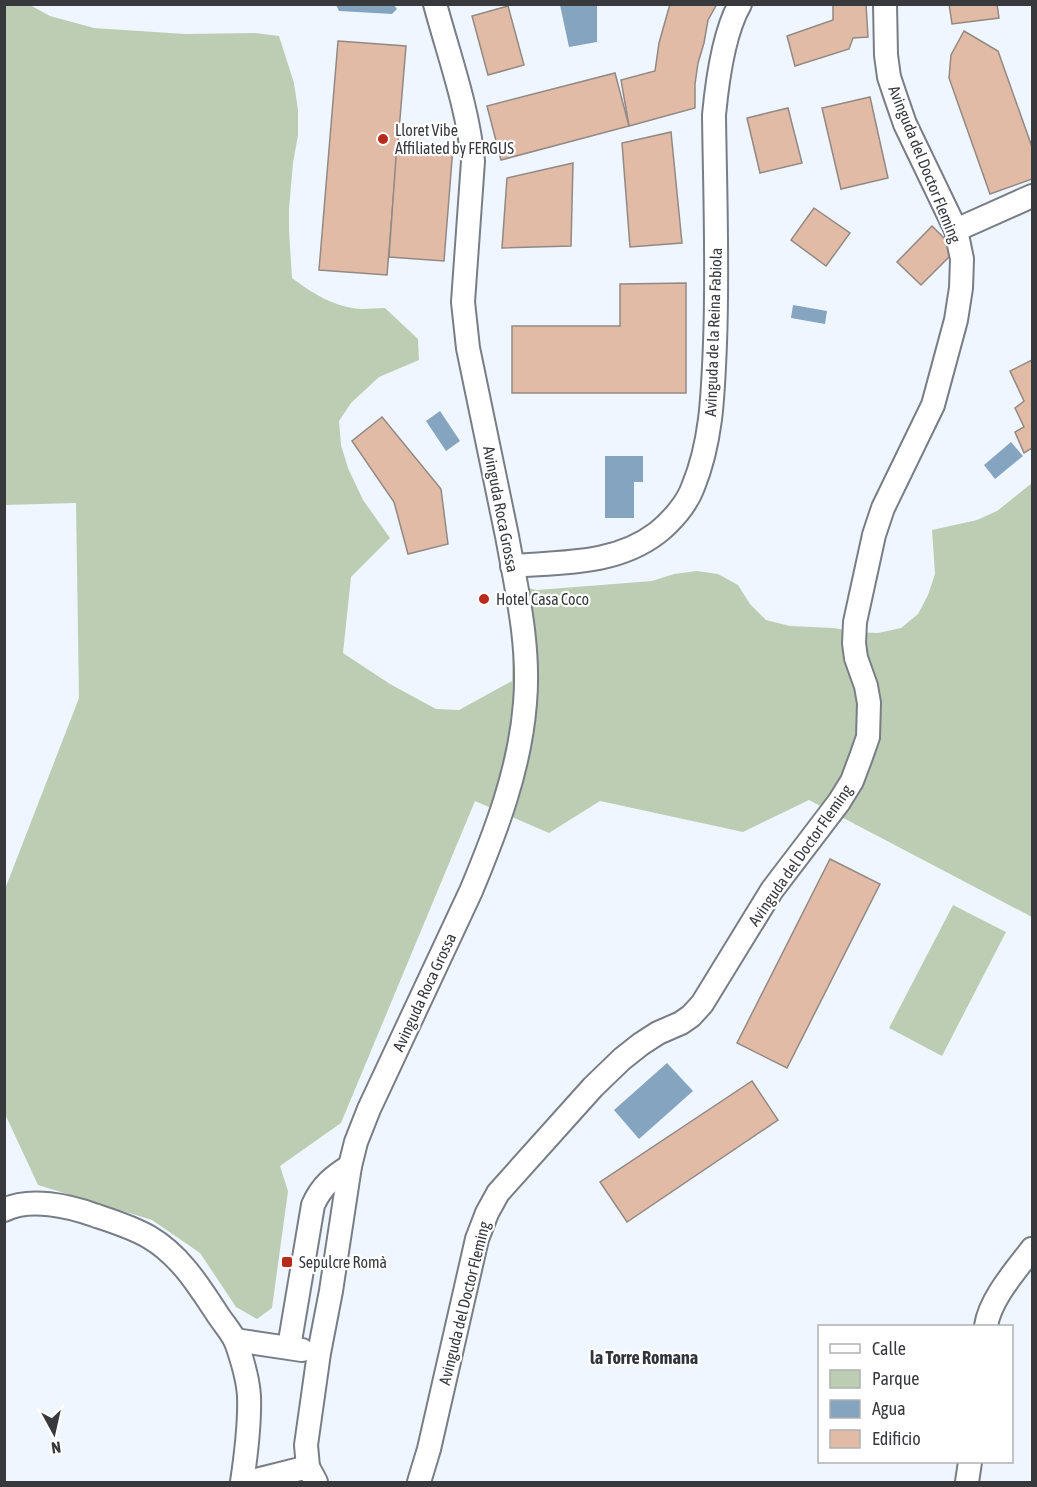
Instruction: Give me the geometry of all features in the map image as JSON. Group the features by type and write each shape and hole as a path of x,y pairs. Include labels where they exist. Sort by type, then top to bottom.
{"street":[{"name":"Avinguda Roca Grossa","path":"312,1475 306,1445 350,1166 369,1109 486,856 505,803 522,730 526,693 524,642 513,566 465,327 464,292 473,161 471,139 435,4"},
{"name":"Avinguda de la Reina Fabiola","path":"513,566 588,561 611,557 635,547 657,533 678,513 692,490 708,439 714,378 717,275 714,115 717,89 729,35 740,4"},
{"name":"Avinguda del Doctor Fleming","path":"419,1482 429,1449 477,1239 498,1193 593,1087 622,1059 658,1033 681,1023 702,1004 772,890 839,802 852,781 868,737 869,703 856,657 855,622 874,535 883,508 933,405 956,320 962,260 956,230 906,124 889,77 885,4"},
{"path":"956,230 1032,196"},
{"path":"289,1347 313,1204 319,1192 333,1177 350,1166"},
{"path":"4,1210 34,1203 58,1205 106,1219 149,1236 171,1253 188,1271 235,1340 245,1371 249,1395 246,1456 242,1482"},
{"path":"986,1325 1002,1289 1032,1249"},
{"path":"235,1340 319,1353"},
{"path":"967,1482 970,1463"},
{"path":"248,1482 312,1475"}],"green space":[{"path":"5,5 30,5 50,16 94,28 185,34 255,33 279,36 294,83 298,110 298,135 289,209 292,278 316,294 351,308 385,308 418,339 419,360 379,377 351,403 339,421 341,445 348,468 363,500 390,538 351,577 343,653 390,684 436,709 459,710 512,681 514,585 537,590 652,581 674,574 697,571 718,574 738,585 750,604 766,620 790,626 834,628 855,632 878,633 901,628 918,614 935,574 932,530 977,520 997,511 1032,483 1032,917 809,800 743,832 600,801 549,833 475,801 341,1123 280,1166 288,1191 272,1308 257,1319 236,1307 200,1253 152,1220 38,1185 5,1114 5,889 79,698 76,503 5,505"},
{"path":"953,905 1006,932 942,1056 889,1028"}],"water":[{"path":"336,5 394,5 397,9 392,14 339,11"},
{"path":"560,5 597,5 597,42 569,47"},
{"path":"793,305 827,311 825,324 791,318"},
{"path":"440,411 460,441 446,451 426,421"},
{"path":"1011,442 1023,456 995,479 984,465"},
{"path":"605,456 643,456 643,482 634,482 634,518 605,518"},
{"path":"667,1063 693,1091 639,1139 614,1110"}],"building":[{"path":"670,4 717,4 708,20 698,63 695,108 629,126 621,80 655,71 659,43"},
{"path":"833,4 866,4 868,37 853,38 849,49 795,66 787,36 833,20"},
{"path":"949,4 997,4 999,18 952,24"},
{"path":"508,6 524,65 488,75 472,16"},
{"path":"964,31 998,51 1032,147 1032,179 990,194 949,78 951,55"},
{"path":"338,41 406,46 387,275 319,270"},
{"path":"615,73 629,126 501,160 487,106"},
{"path":"870,97 888,178 841,189 822,108"},
{"path":"788,108 802,163 760,173 747,118"},
{"path":"671,132 682,243 630,247 622,143"},
{"path":"397,143 453,147 444,261 389,257"},
{"path":"573,163 571,246 502,248 507,178"},
{"path":"814,208 850,233 826,266 791,240"},
{"path":"932,226 956,250 921,285 897,262"},
{"path":"686,283 686,393 512,393 512,326 620,326 620,284"},
{"path":"1032,360 1032,448 1024,453 1015,432 1024,427 1015,408 1024,401 1010,371"},
{"path":"382,417 441,489 448,544 408,554 394,502 352,441"},
{"path":"830,859 880,884 787,1068 737,1043"},
{"path":"752,1081 778,1120 627,1222 600,1182"}],"place":[{"name":"Lloret Vibe Affiliated by FERGUS","path":"383,139"},
{"name":"Hotel Casa Coco","path":"484,599"},
{"name":"Sepulcre Romà","path":"287,1262"}],"district":[{"name":"la Torre Romana","path":"644,1358"}]}
